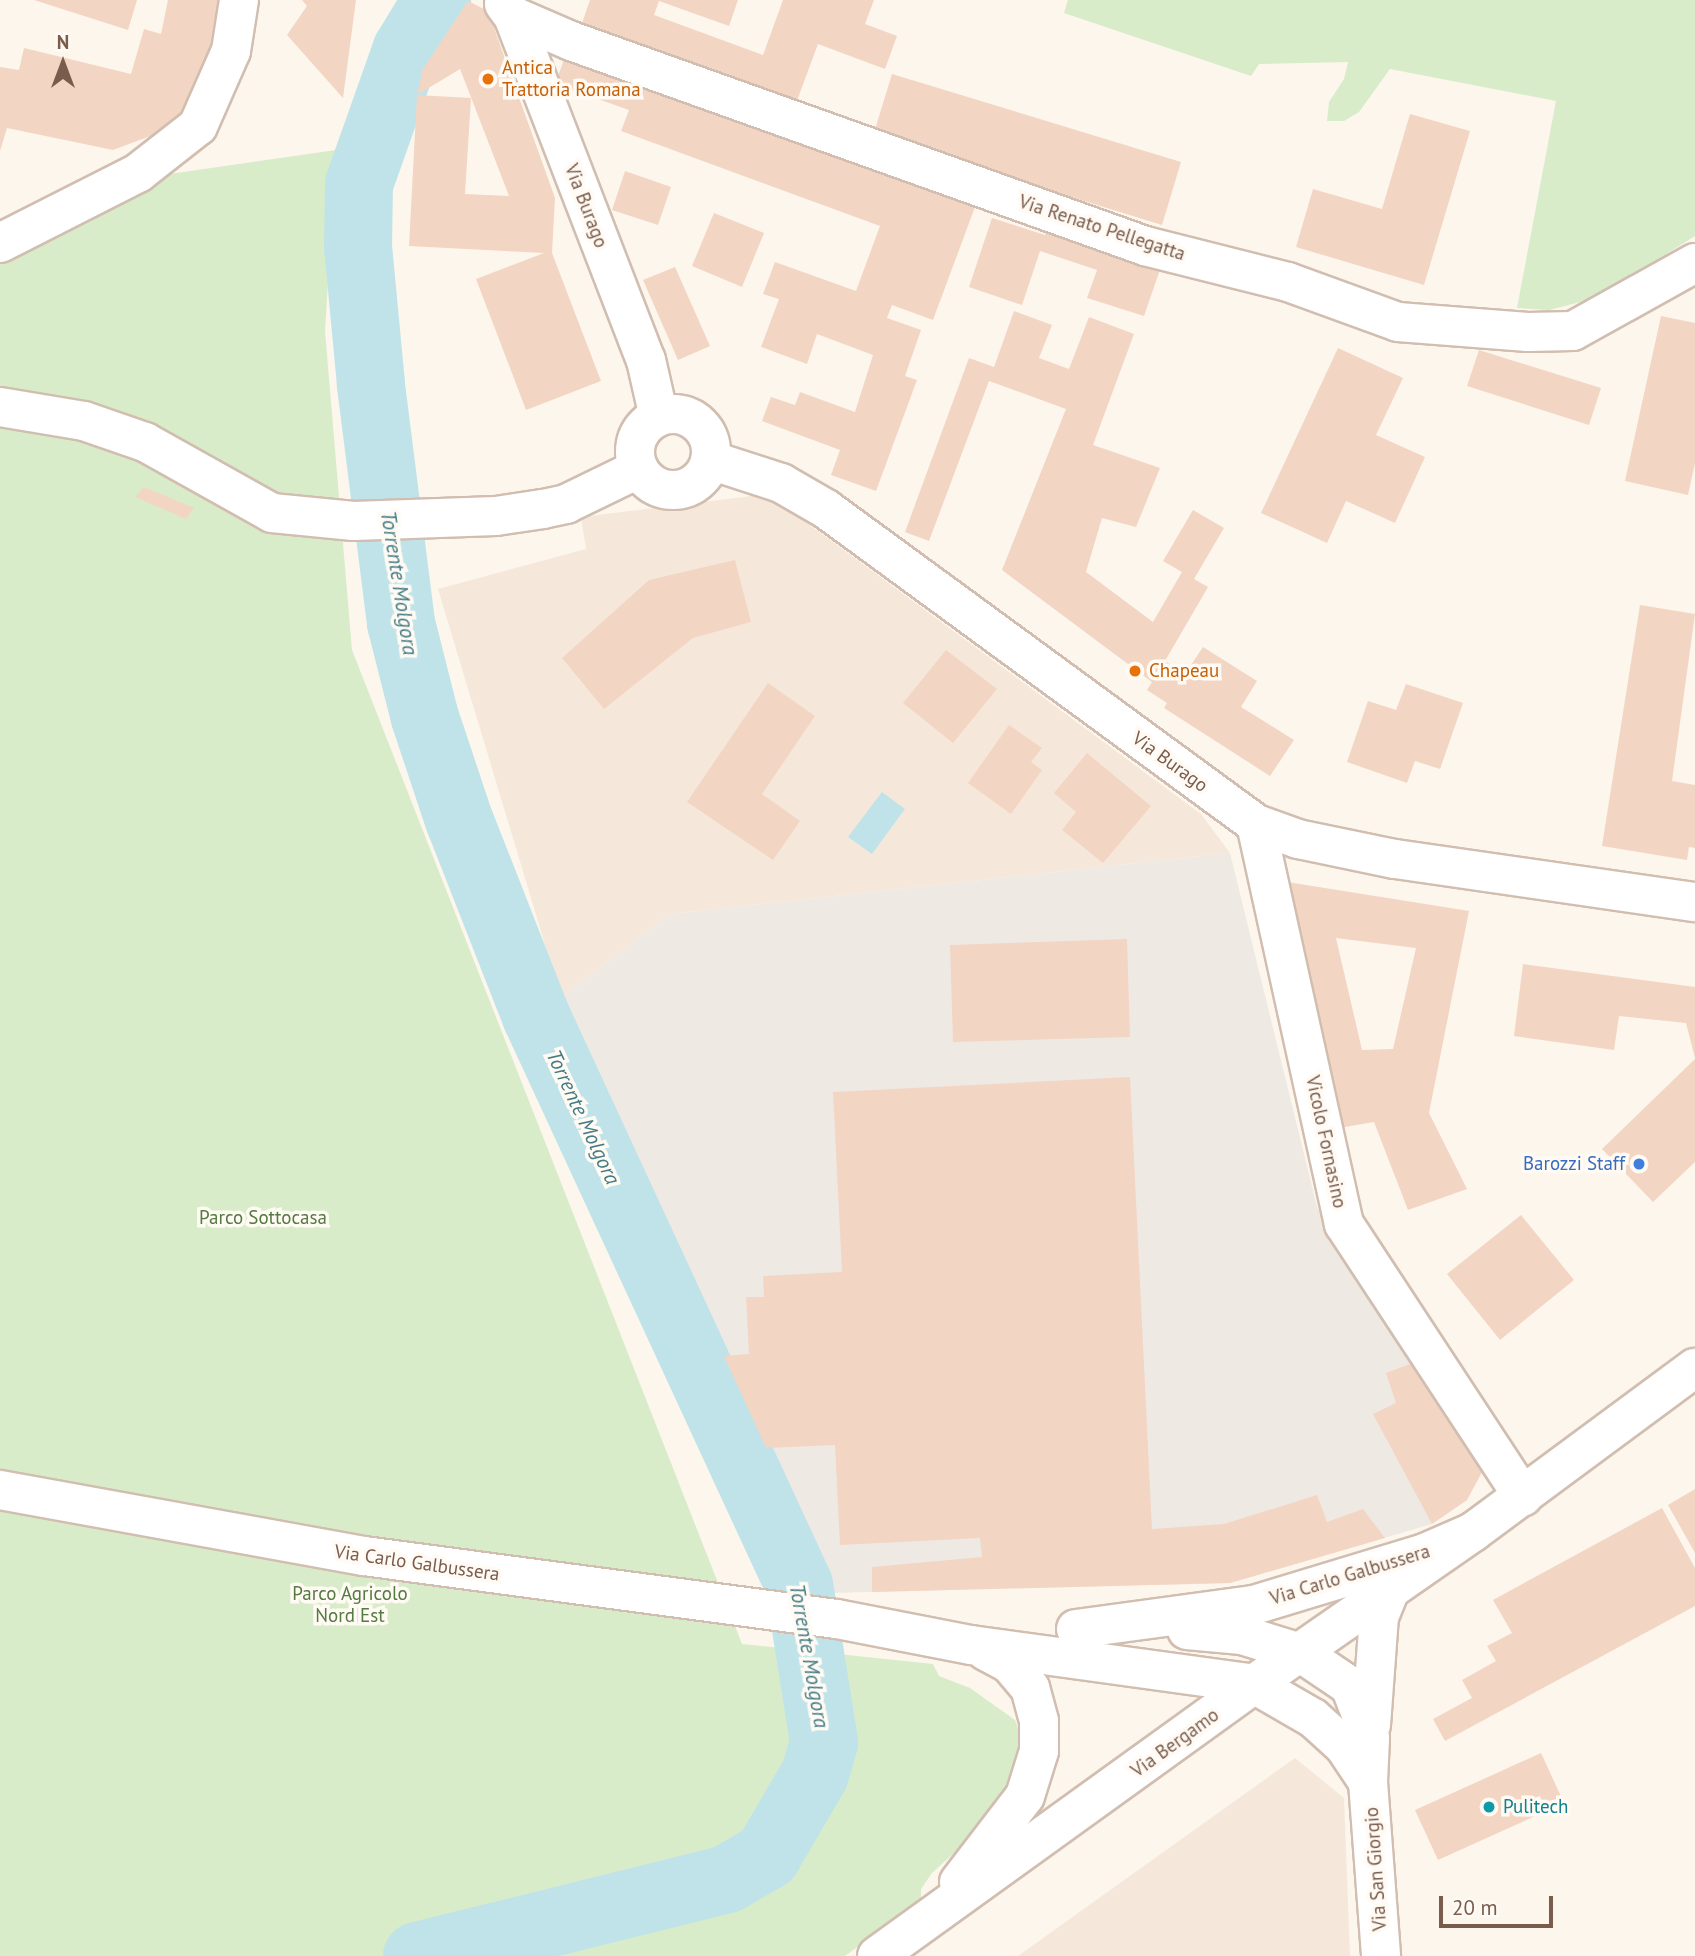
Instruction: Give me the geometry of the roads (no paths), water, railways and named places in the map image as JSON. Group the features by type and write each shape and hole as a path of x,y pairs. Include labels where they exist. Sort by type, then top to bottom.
{"street":[{"path":"0,243 138,173 198,126 230,51 239,0"},
{"name":"Via Renato Pellegatta","path":"516,5 584,45 1145,246 1288,282 1398,322 1528,332 1573,331 1695,263"},
{"name":"Via Burago","path":"516,5 646,360 659,417"},
{"path":"0,407 85,421 145,442 272,513 354,522 496,516 566,504 638,469"},
{"path":"679,414 698,423 709,440 710,460 699,480 678,490 655,486 638,469 637,438 659,417 679,414"},
{"name":"Via Burago","path":"710,460 781,483 826,509 1256,824 1298,839 1395,859 1695,902"},
{"name":"Vicolo Fornasino","path":"1256,824 1344,1224 1523,1497"},
{"name":"Via Carlo Galbussera","path":"1076,1629 1254,1605 1370,1573 1474,1532 1695,1368"},
{"name":"Via Carlo Galbussera","path":"0,1490 364,1556 837,1619 971,1645 1254,1684"},
{"name":"Via Bergamo","path":"877,1956 1254,1684 1474,1532"},
{"name":"Via San Giorgio","path":"1381,1956 1368,1783 1376,1644 1389,1591"},
{"name":"Via Carlo Galbussera","path":"837,1619 1242,1635 1301,1653"},
{"name":"Via Carlo Galbussera","path":"933,1916 1025,1796 1038,1751 1038,1712 1026,1680 1003,1659 971,1645"},
{"name":"Via San Giorgio","path":"1301,1653 1350,1686 1370,1738"},
{"name":"Via San Giorgio","path":"1254,1684 1313,1718 1344,1746 1368,1783"}],"water":[{"path":"882,792 905,809 872,854 848,837"}],"waterway":[{"name":"Torrente Molgora","path":"417,1956 727,1879 767,1856 815,1774 824,1742 799,1585 536,1016 459,820 425,718 401,623 371,384 358,247 359,184 406,51 437,0"}],"place":[{"name":"Antica Trattoria Romana","path":"488,79"},
{"name":"Chapeau","path":"1135,671"},
{"name":"Barozzi Staff","path":"1639,1164"},
{"name":"Pulitech","path":"1489,1807"}],"park label":[{"name":"Parco Sottocasa","path":"263,1218"},
{"name":"Parco Agricolo Nord Est","path":"350,1605"}]}
